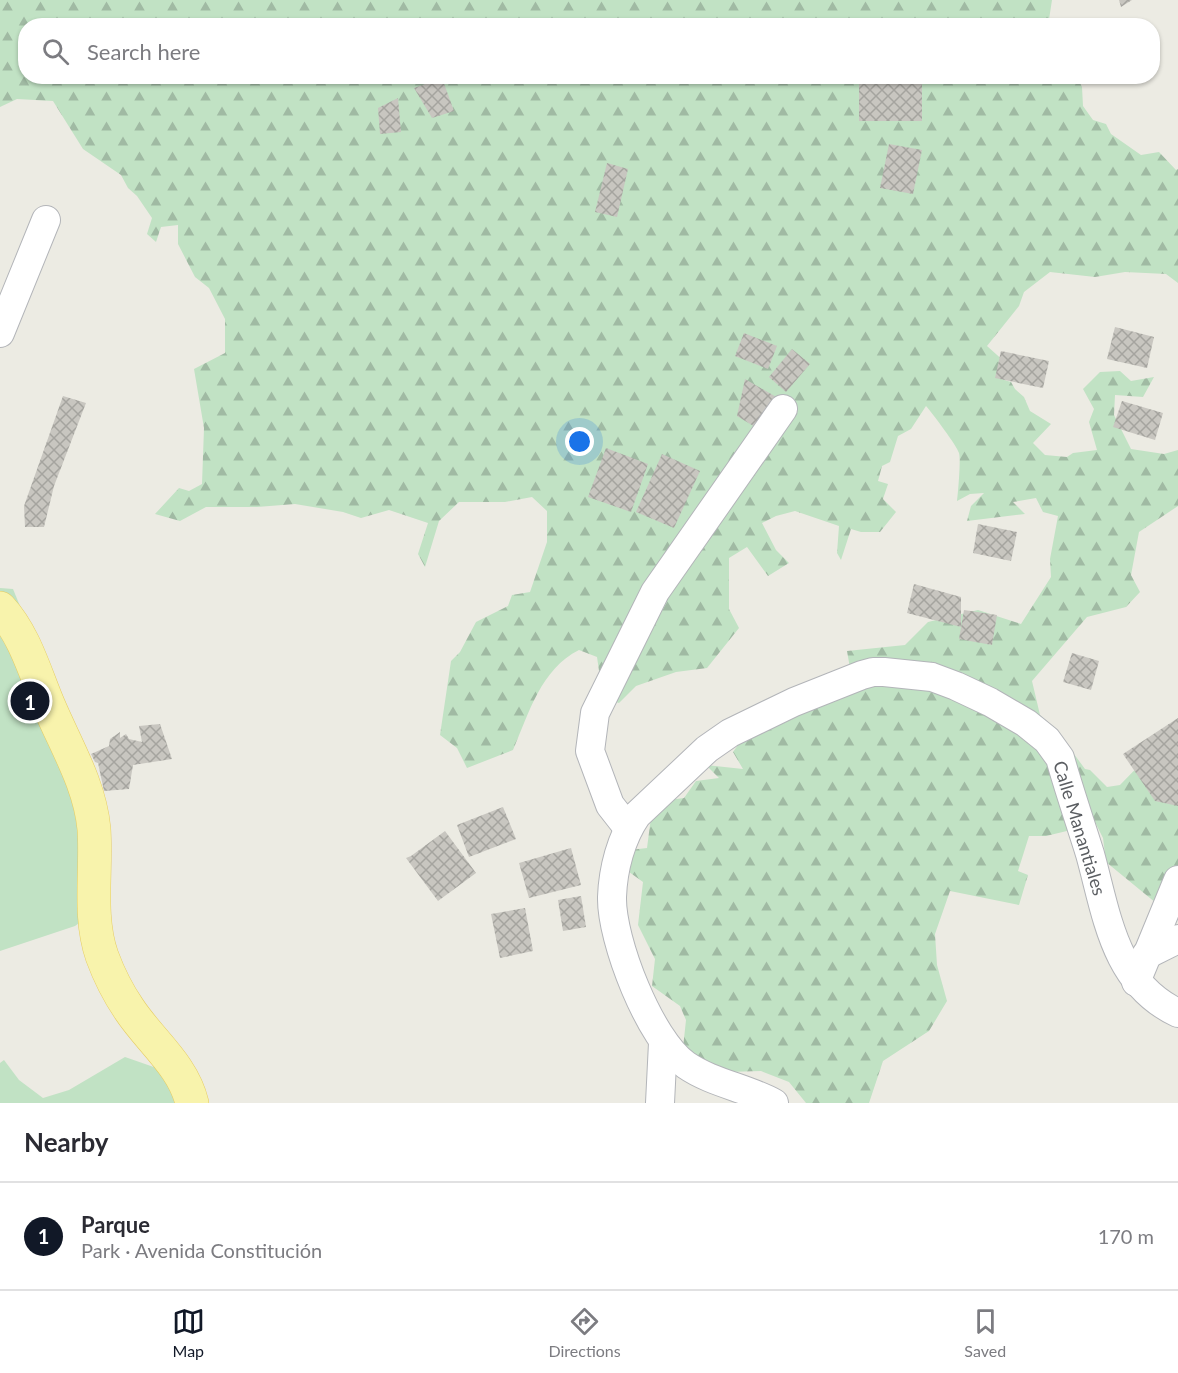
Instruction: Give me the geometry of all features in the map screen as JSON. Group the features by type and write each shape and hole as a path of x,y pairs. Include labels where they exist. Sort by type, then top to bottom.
{"main road":[{"path":"3,611 28,652 91,804 94,830 94,922 101,954 111,979 129,1010 179,1071 192,1103"}],"street":[{"path":"0,333 46,220"},
{"path":"628,828 610,805 590,751 595,713 656,592 783,409"},
{"name":"Calle Manantiales","path":"774,1103 687,1066 663,1043 642,1003 620,946 612,899 616,870 628,828 637,815 707,749 730,733 794,702 862,675 884,672 932,678 956,686 1026,723 1047,740 1060,758 1102,895 1110,933 1119,954 1136,982 1178,1013"},
{"path":"1136,982 1178,880"},
{"path":"1146,955 1178,939"},
{"path":"660,1103 663,1043"}],"green space":[{"path":"0,0 1052,0 1049,18 18,18 18,84 1080,84 1083,106 1093,120 1106,124 1111,134 1141,155 1159,152 1176,170 1178,169 1178,283 1166,274 1125,272 1095,277 1050,272 1024,292 1019,306 987,346 1006,363 1001,379 1011,382 1024,397 1030,411 1051,424 1033,443 1045,455 1067,457 1073,453 1097,450 1089,422 1094,409 1083,389 1100,372 1120,371 1131,381 1154,377 1143,397 1115,395 1114,415 1131,449 1164,454 1178,450 1178,506 1139,532 1131,575 1140,592 1126,607 1087,617 1032,681 1040,715 1057,731 1085,769 1090,770 1107,787 1120,785 1157,747 1178,757 1178,886 1156,903 1106,862 1103,838 1096,824 1046,836 1029,836 1018,871 1028,875 1019,905 950,891 935,934 937,965 947,1001 929,1031 883,1061 869,1103 806,1103 789,1082 761,1071 693,1073 683,1048 686,1020 680,1006 652,986 655,959 638,925 643,882 618,864 630,850 647,848 653,802 684,798 696,781 719,778 706,765 743,769 733,752 768,703 851,674 847,651 905,645 928,622 978,610 1021,624 1051,577 1050,559 1058,516 1043,512 1036,498 1013,502 1025,514 967,521 971,506 984,493 970,494 957,501 959,453 950,437 926,406 911,429 898,436 890,462 882,466 878,481 888,484 883,499 896,512 880,532 861,532 851,529 841,560 837,553 839,526 795,511 762,523 776,550 789,563 768,576 747,547 729,558 729,609 739,628 707,668 676,672 636,686 619,703 603,698 597,657 579,650 555,668 546,680 531,707 513,750 467,768 457,748 440,735 451,661 460,652 476,622 508,606 512,595 530,592 547,542 547,511 532,497 505,502 459,502 439,521 425,567 418,554 428,523 389,510 361,518 343,512 295,504 206,507 180,521 155,514 179,488 189,491 202,484 204,428 194,369 225,353 225,319 209,288 195,277 178,244 178,225 161,227 156,242 147,234 152,218 137,196 128,188 121,175 83,149 53,101 17,99 0,107"},
{"path":"0,588 13,589 105,813 94,912 75,926 0,951"},
{"path":"125,1057 188,1079 187,1103 0,1103 0,1063 4,1060 19,1080 43,1098 69,1090"}],"building":[{"path":"1119,0 1132,0 1121,7"},
{"path":"425,84 444,84 454,111 432,118 414,88"},
{"path":"859,84 922,84 922,121 859,121"},
{"path":"398,98 401,132 380,134 378,108"},
{"path":"889,144 922,150 913,194 880,188"},
{"path":"607,163 628,169 617,217 595,212"},
{"path":"1115,327 1154,337 1147,368 1107,359"},
{"path":"744,333 777,346 768,369 735,356"},
{"path":"792,349 810,364 786,392 769,377"},
{"path":"1001,351 1049,361 1043,388 995,378"},
{"path":"745,379 778,398 760,430 737,416"},
{"path":"63,396 86,403 54,486 44,527 25,527 24,506"},
{"path":"1122,401 1163,413 1155,440 1113,427"},
{"path":"606,448 648,464 631,512 588,497"},
{"path":"662,454 700,471 674,528 636,512"},
{"path":"978,524 1017,532 1011,561 973,553"},
{"path":"914,584 961,597 961,627 907,613"},
{"path":"964,610 997,615 992,645 959,639"},
{"path":"1072,653 1099,661 1091,690 1063,682"},
{"path":"1178,718 1178,806 1155,801 1123,754"},
{"path":"160,724 172,759 133,765 129,789 104,791 98,763 91,754 109,746 110,739 120,732 120,738 126,734 129,739 142,742 139,726"},
{"path":"503,807 516,839 469,857 457,825"},
{"path":"445,831 476,873 438,901 406,858"},
{"path":"571,848 581,885 529,898 519,863"},
{"path":"581,896 586,927 563,931 558,900"},
{"path":"525,908 533,951 500,958 491,914"}],"place":[{"name":"Parque","path":"30,701"}]}
